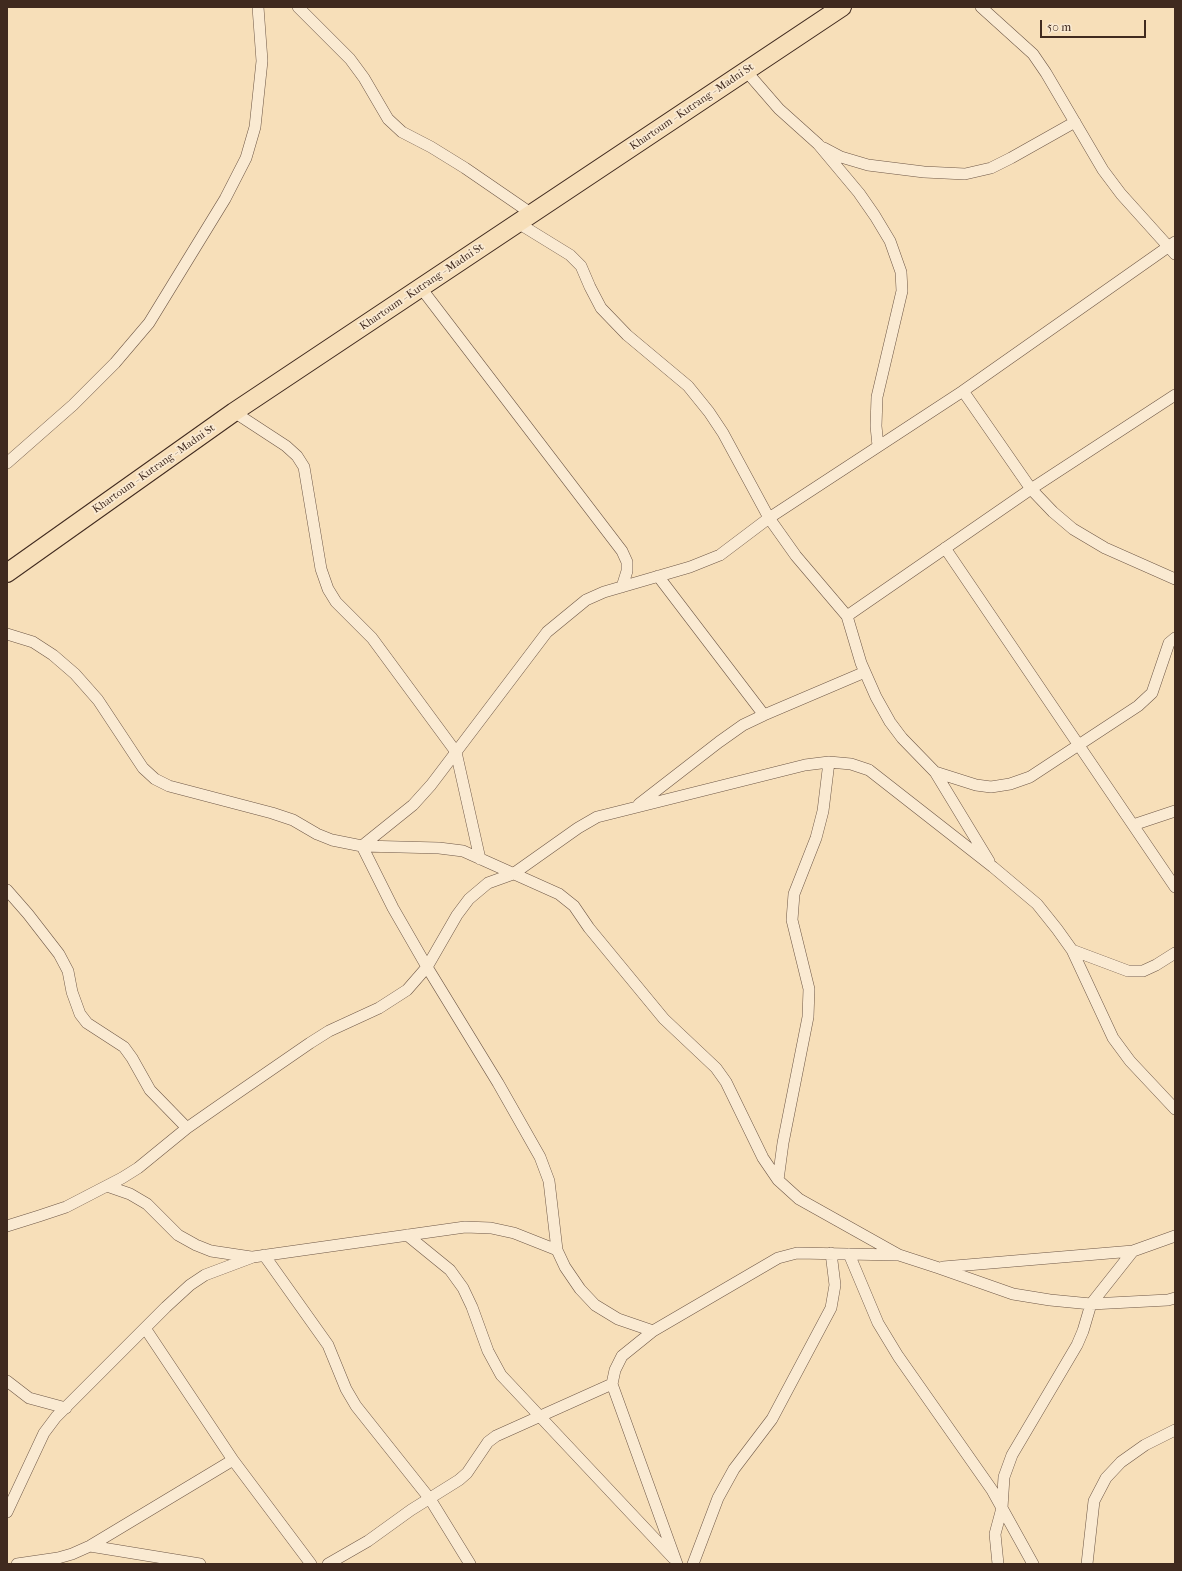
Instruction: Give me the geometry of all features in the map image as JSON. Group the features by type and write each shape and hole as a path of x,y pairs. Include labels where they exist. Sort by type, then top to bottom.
{"highway":[{"name":"Khartoum - Kutrang - Madni St","path":"7,573 234,412 842,7"}],"street":[{"path":"7,463 73,405 115,363 149,323 225,199 246,158 255,127 262,61 258,7"},
{"path":"298,7 350,59 364,78 388,119 402,132 431,147 465,168 570,255 581,266 601,308 627,335 688,386 724,433 768,518 796,556 846,616 865,672 876,697 890,722 902,738 935,772 993,867"},
{"path":"362,846 413,805 431,785 547,632 586,600 604,592 690,566 720,555 768,518 963,391 1173,247 1121,194 1102,170 1046,73 1032,54 982,7"},
{"path":"746,71 779,109 818,144 859,193 876,216 890,241 901,272 902,291 877,397 876,426 878,446"},
{"path":"818,144 841,157 868,165 924,172 965,174 991,168 1012,158 1074,122"},
{"path":"421,288 622,551 627,562 628,571 622,587"},
{"path":"963,391 1031,489 1053,512 1073,529 1105,548 1175,579"},
{"path":"846,616 1031,489 1175,396"},
{"path":"234,412 286,446 297,456 304,467 321,568 328,589 336,602 372,638 456,752 480,859"},
{"path":"945,548 1175,888"},
{"path":"658,576 764,715"},
{"path":"7,634 33,642 53,655 75,674 98,700 143,768 155,779 169,786 279,815 293,820 317,834 332,840 362,846 439,848 463,852 559,894 574,906 589,928 664,1019 716,1068 726,1082 763,1158 778,1180 799,1199 899,1256 939,1268 1013,1294 1050,1300 1091,1304 1173,1300"},
{"path":"935,772 976,785 990,787 1010,784 1030,777 1138,706 1152,693 1169,643 1175,638"},
{"path":"635,807 743,725 865,672"},
{"path":"778,1180 783,1143 808,1017 809,990 792,920 794,894 816,838 823,811 829,762"},
{"path":"7,1226 66,1206 107,1186 138,1168 188,1128 322,1035 379,1008 407,990 427,967 457,915 470,899 488,883 513,874 578,828 597,817 805,765 829,762 851,764 869,770 993,867 1037,904 1072,950 1113,1038 1130,1061 1175,1109"},
{"path":"1133,825 1175,811"},
{"path":"362,846 393,908 427,967 498,1083 540,1157 548,1181 557,1250 565,1267 580,1289 595,1305 618,1319 652,1331"},
{"path":"7,890 59,954 68,971 72,992 83,1019 124,1047 150,1090 188,1128"},
{"path":"1072,950 1128,971 1143,972 1175,953"},
{"path":"107,1186 130,1194 146,1204 178,1235 196,1245 211,1251 253,1257"},
{"path":"7,1512 44,1433 66,1408 145,1328 195,1282 205,1275 253,1257 466,1227 491,1228 514,1233 557,1250"},
{"path":"407,1235 450,1270 463,1288 472,1307 488,1351 502,1375 677,1563"},
{"path":"939,1268 1133,1252 1175,1236"},
{"path":"998,1564 995,1534 1002,1508 1004,1477 1012,1455 1077,1345 1091,1304 1133,1252"},
{"path":"677,1563 612,1384 615,1370 622,1356 652,1331 778,1258 797,1253 899,1256"},
{"path":"698,1561 718,1498 734,1469 772,1418 831,1308 835,1285 831,1253"},
{"path":"849,1254 878,1323 898,1356 992,1490 1033,1564"},
{"path":"264,1255 328,1346 346,1389 356,1406 430,1499 470,1564"},
{"path":"145,1328 233,1460 311,1564"},
{"path":"7,1381 29,1398 66,1408"},
{"path":"328,1564 368,1541 411,1510 459,1480 467,1473 488,1442 496,1436 612,1384"},
{"path":"1087,1564 1094,1501 1106,1478 1122,1462 1145,1445 1175,1430"},
{"path":"17,1564 58,1558 90,1546 233,1460"},
{"path":"90,1546 200,1564"}]}
